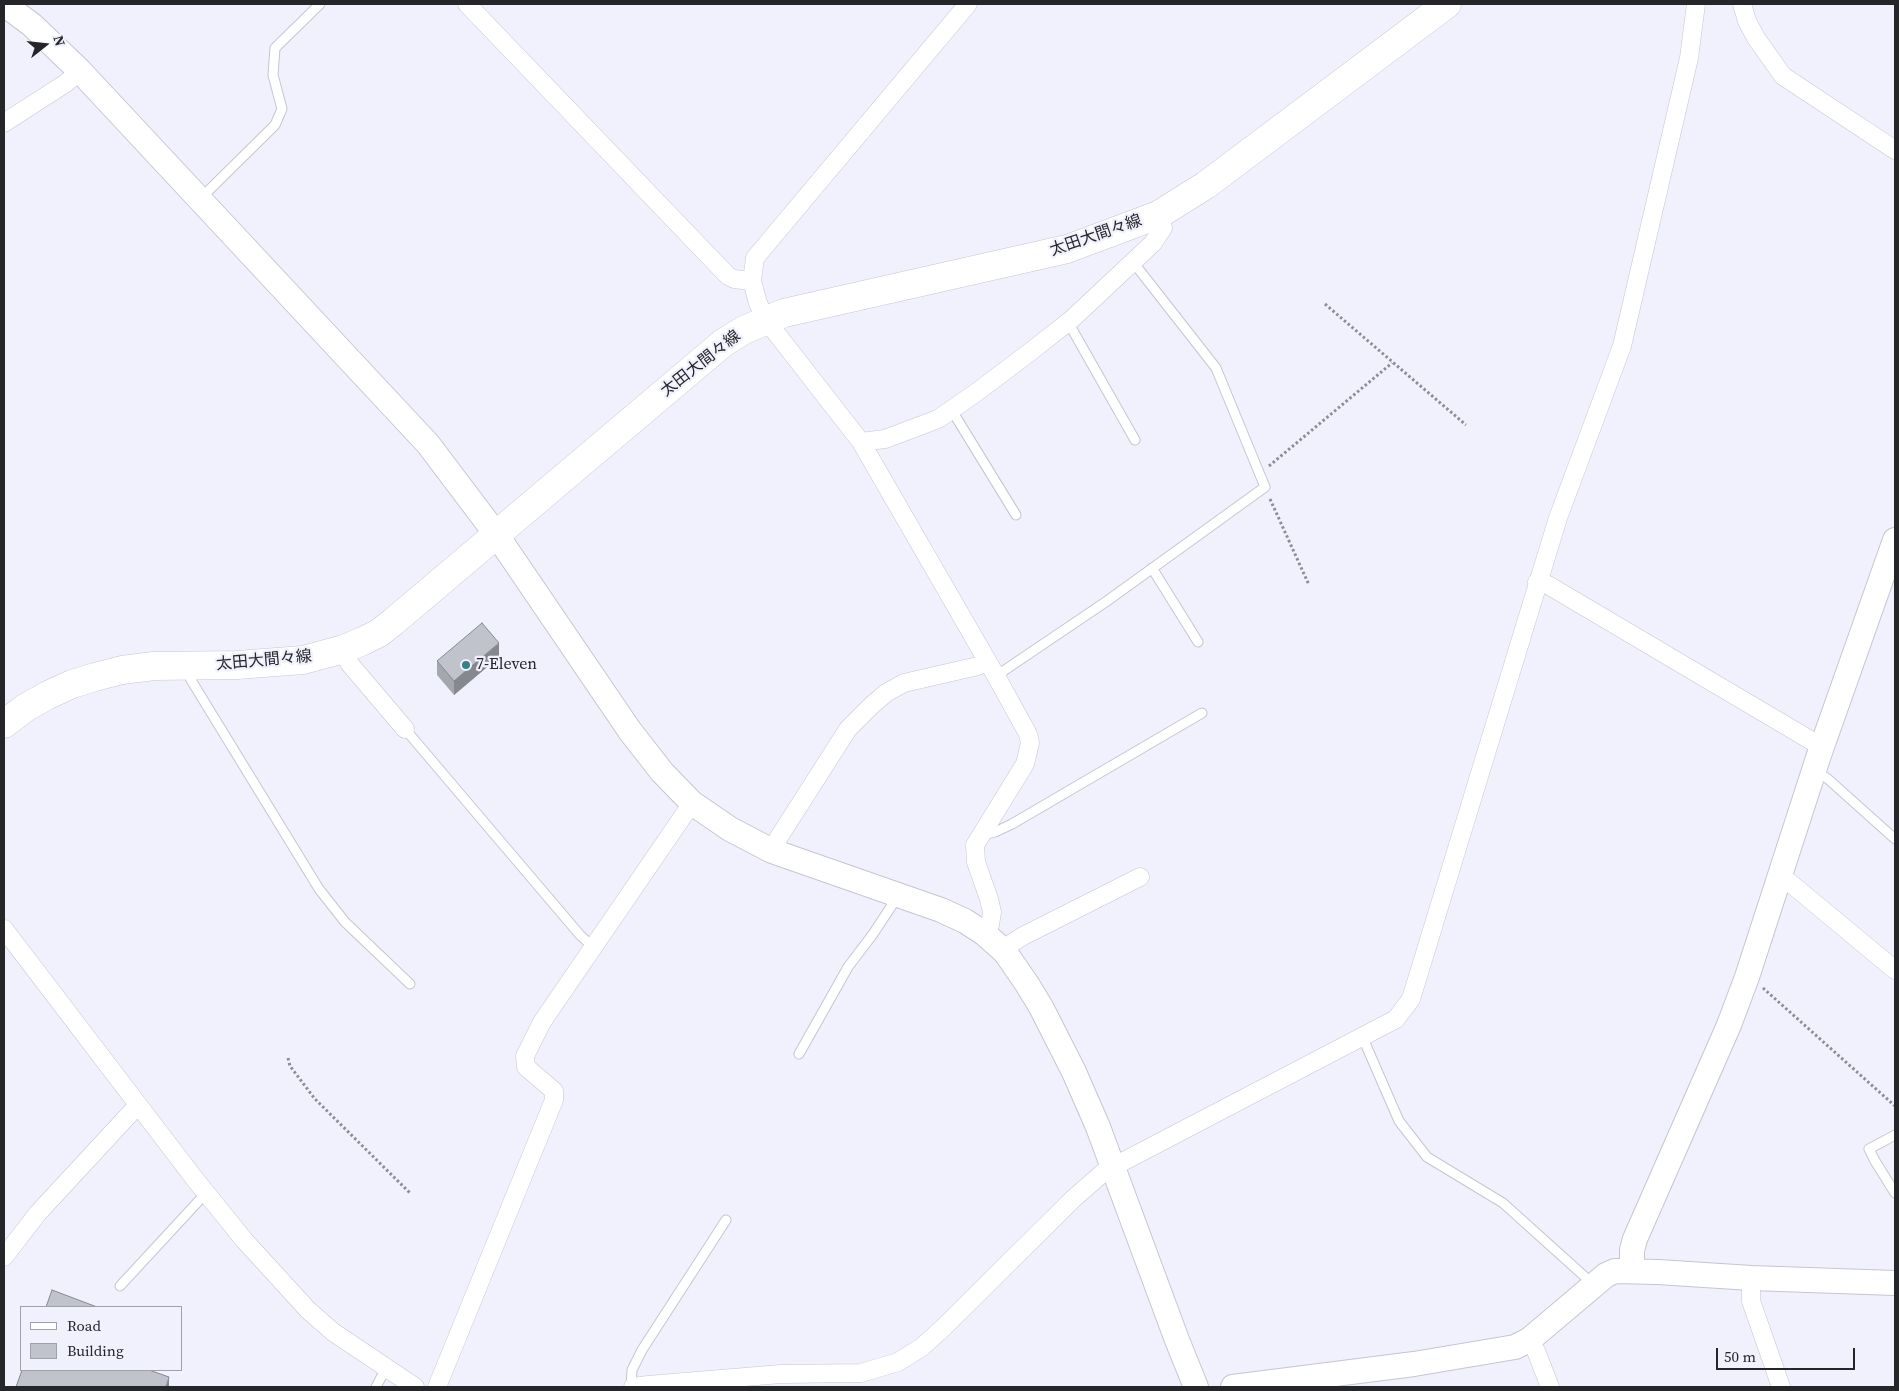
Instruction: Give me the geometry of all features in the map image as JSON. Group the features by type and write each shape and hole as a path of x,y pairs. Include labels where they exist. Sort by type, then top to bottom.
{"main road":[{"name":"太田大間々線","path":"4,724 25,708 72,684 122,670 154,666 186,667 286,662 320,656 344,649 379,633 723,344 744,330 784,312 1067,249 1158,215 1206,185 1447,4"}],"street":[{"path":"4,4 32,25 80,71 428,444 496,534 630,731 662,772 692,803 730,829 772,851 941,910 965,921 985,934 1004,952 1027,984 1066,1056 1098,1127 1196,1387"},
{"path":"467,4 728,276 734,279 752,281"},
{"path":"968,4 755,258 752,281 758,303 766,320 861,442 1023,724 1030,743 1025,764 975,845 974,855 992,912 990,925 985,934"},
{"path":"1742,4 1747,21 1756,38 1783,76 1895,150"},
{"path":"632,1387 648,1384 781,1374 861,1373 898,1362 922,1347 1073,1199 1113,1166 1396,1019 1411,999 1537,582 1558,518 1624,339 1689,58 1693,5"},
{"path":"4,123 66,83 80,71"},
{"path":"861,442 885,438 938,418 984,386 1068,322 1133,262 1160,234 1163,228 1158,215"},
{"path":"1632,1270 1632,1250 1635,1239 1729,1025 1747,977 1814,770 1895,540"},
{"path":"1537,582 1548,585 1822,747"},
{"path":"344,649 349,663 405,729"},
{"path":"772,851 848,729 886,693 904,683 978,666 991,668"},
{"path":"437,1387 554,1100 554,1091 526,1067 525,1056 542,1022 692,803"},
{"path":"1779,876 1789,882 1895,970"},
{"path":"1004,952 1012,943 1023,936 1140,878"},
{"path":"4,929 244,1240 308,1310 333,1332 386,1368 405,1384"},
{"path":"4,1257 38,1213 138,1105"},
{"path":"1233,1387 1414,1364 1515,1347 1529,1340 1606,1275 1615,1271 1632,1270 1751,1278 1895,1283"},
{"path":"1751,1278 1751,1301 1781,1387"},
{"path":"1529,1340 1536,1351 1550,1387"}],"lane":[{"path":"200,200 275,125 282,109 273,75 275,48 320,4"},
{"path":"991,668 1152,568 1264,487 1216,368 1133,262"},
{"path":"1068,322 1136,440"},
{"path":"951,409 1016,515"},
{"path":"1152,568 1198,642"},
{"path":"186,667 191,680 318,889 345,922 410,984"},
{"path":"980,835 996,832 1012,824 1202,713"},
{"path":"405,729 580,935 593,947"},
{"path":"1814,770 1828,779 1895,840"},
{"path":"799,1054 848,967 899,895"},
{"path":"1362,1036 1399,1121 1427,1158 1503,1203 1594,1285"},
{"path":"1895,1135 1870,1149 1875,1162 1895,1193"},
{"path":"120,1286 206,1193"},
{"path":"632,1387 632,1370 642,1350 726,1220"},
{"path":"376,1387 386,1368"}],"path":[{"path":"1325,304 1466,425"},
{"path":"1260,475 1277,458 1392,363"},
{"path":"1264,487 1309,585"},
{"path":"1747,977 1756,982 1895,1106"},
{"path":"288,1058 290,1066 315,1099 411,1194"}],"building":[{"path":"482,623 499,643 454,681 437,661"},
{"path":"52,1290 94,1306 46,1306"},
{"path":"22,1371 152,1371 169,1377 166,1387 16,1387"}],"place":[{"name":"7-Eleven","path":"466,665"}]}
